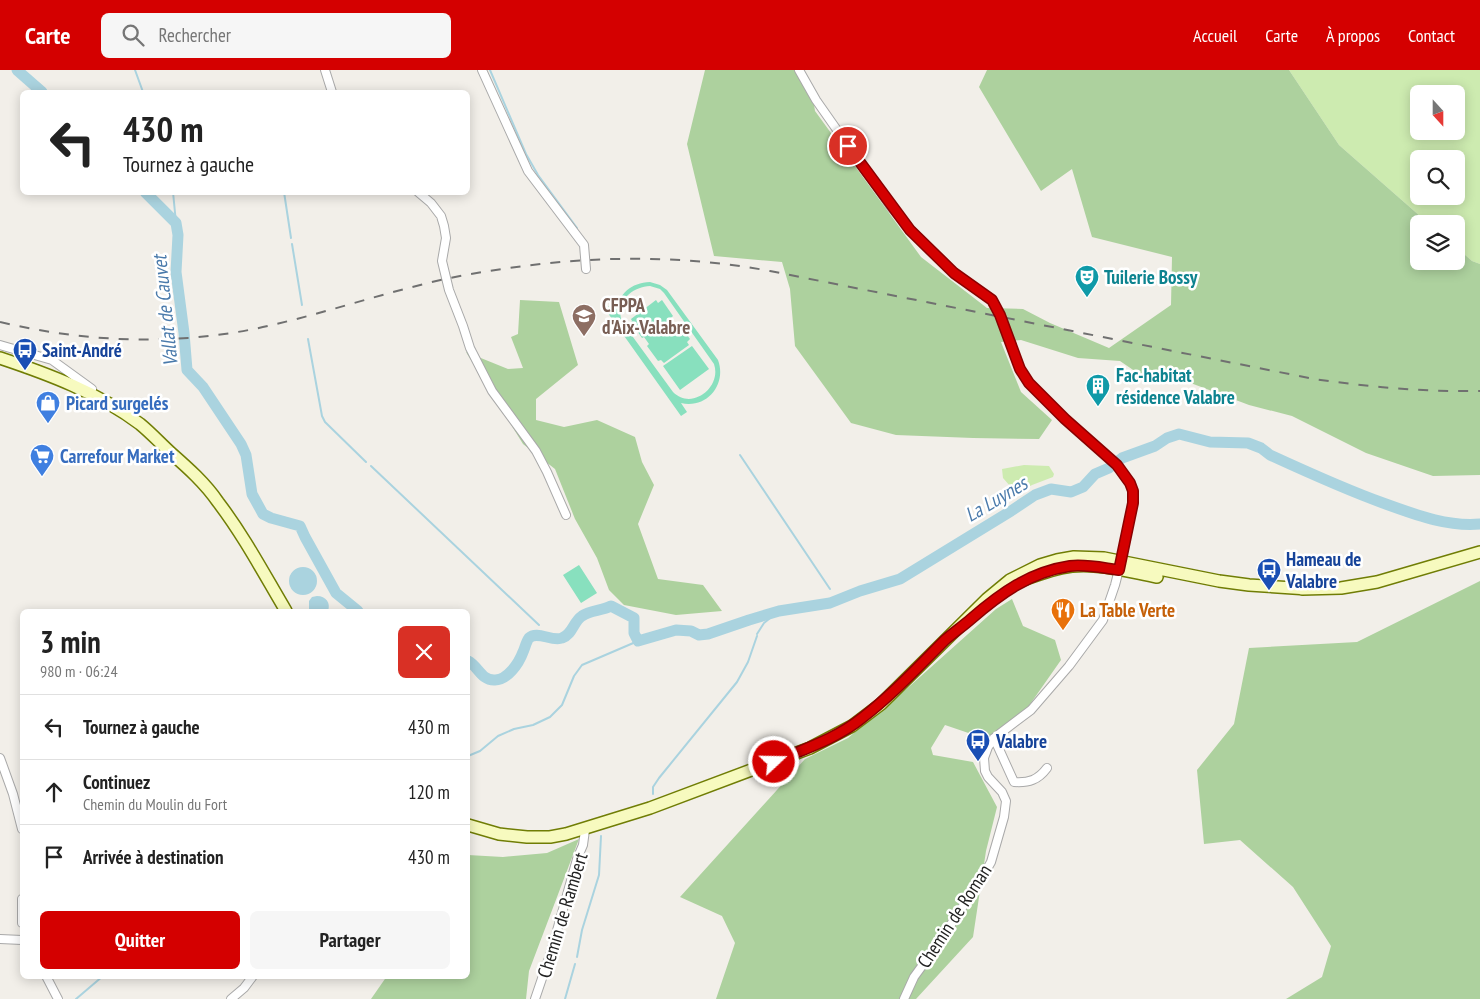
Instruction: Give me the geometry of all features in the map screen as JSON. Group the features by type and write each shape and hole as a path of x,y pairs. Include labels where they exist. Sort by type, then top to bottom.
{"main road":[{"path":"0,358 43,372 87,390 141,425 206,487 242,537 285,609"},
{"path":"0,364 87,390"},
{"path":"470,826 499,834 527,837 550,837 585,830 650,808 810,748 852,726 880,704 987,599 1010,580 1040,565 1074,557 1090,557 1224,588 1281,591 1341,588 1377,582 1480,552"}],"street":[{"path":"325,70 331,90"},
{"path":"482,70 528,171 584,245 586,269"},
{"name":"Chemin de Roman","path":"799,70 816,100 910,230 954,273 992,300 1000,315 1020,369 1029,383 1065,419 1114,462 1130,483 1133,491 1133,503 1121,563 1103,620 1069,666 1031,710 994,738 984,758 988,777 1002,792 1006,801 1004,817 991,862 914,977 904,999"},
{"path":"422,195 441,216 446,238 442,261 449,290 470,348 492,391 536,451 566,515"},
{"path":"0,345 52,360 87,390"},
{"path":"994,738 1014,782 1030,782 1040,777 1047,768"},
{"path":"0,758 13,794 20,821"},
{"name":"Chemin de Rambert","path":"535,999 583,845 585,830"},
{"path":"0,940 20,940"},
{"path":"48,979 58,999"},
{"path":"231,999 244,988 251,979"}],"green space":[{"path":"705,70 802,70 812,91 815,111 921,257 987,308 1023,309 1050,323 1109,348 1171,305 1172,257 1092,237 1072,169 1041,191 979,87 987,70 1289,70 1339,145 1419,215 1410,215 1410,270 1465,270 1465,255 1472,261 1480,264 1480,475 1433,476 1366,453 1292,416 1249,405 1188,382 1139,374 1120,361 1078,358 1021,340 1001,342 1021,392 1052,420 1039,439 896,435 851,423 795,346 790,289 782,262 714,256 687,144"},
{"path":"1289,70 1480,70 1480,264 1472,261 1465,255 1465,215 1419,215 1339,145"},
{"path":"650,282 660,285 667,290 718,360 720,378 713,393 699,402 681,403 687,412 681,416 605,309 611,305 616,312 623,294 637,284","holes":["650,286 660,289 714,364 714,381 704,394 696,398 681,397 673,392 622,322 621,308 626,297 643,287"]},
{"path":"520,300 559,302 578,365 536,399 536,420 564,427 597,420 635,437 642,462 654,485 638,524 658,579 703,585 722,611 676,615 624,605 609,590 597,558 575,519 555,469 523,444 466,352 508,369 523,368 511,337 518,334"},
{"path":"656,300 658,303 662,300 673,316 670,319 675,326 678,323 690,339 687,342 689,345 664,363 661,360 658,361 647,346 649,344 644,337 642,338 631,322 631,319"},
{"path":"692,346 709,369 680,390 663,366"},
{"path":"1024,465 1049,466 1054,474 1053,477 1032,485 1017,494 1003,478 1002,469"},
{"path":"579,565 597,593 581,603 563,575"},
{"path":"1480,581 1480,999 1286,999 1322,977 1331,946 1293,887 1240,840 1204,844 1197,770 1234,724 1249,648 1357,642"},
{"path":"1012,599 1023,626 1055,640 1061,660 1026,710 989,740 945,725 931,748 933,755 973,762 997,807 986,851 973,937 916,999 716,999 735,943 722,916 680,897 805,759 848,738 996,609"},
{"path":"579,839 529,971 526,999 371,999 385,979 470,979 470,855 503,857 547,853"}],"water":[{"path":"303,567 313,571 317,581 313,591 303,595 293,591 289,581 293,571"},
{"path":"312,597 323,597 327,600 328,609 309,609 309,601"}],"waterway":[{"name":"Vallat de Cauvet","path":"17,70 40,90"},
{"path":"135,70 142,90"},
{"path":"490,70 526,154 538,175 577,228"},
{"name":"Vallat de Cauvet","path":"148,195 176,223 178,235 176,272 187,370 203,387 241,444 246,455 252,494 263,514 300,526 336,593 356,609"},
{"path":"173,195 176,223"},
{"path":"284,195 291,238"},
{"path":"292,244 302,305"},
{"path":"308,339 322,416 325,422 366,462"},
{"name":"La Luynes","path":"470,662 486,678 499,680 515,666 527,641 532,636 536,635 554,639 562,638 568,634 582,616 611,606 634,618 634,633 638,641 676,630 691,631 699,635 708,634 779,611 830,603 860,591 900,579 1035,495 1051,489 1071,492 1083,487 1095,474 1109,468 1122,458 1155,446 1167,438 1179,434 1210,442 1248,443 1261,448 1270,455 1368,498 1430,519 1455,524 1480,524"},
{"path":"740,455 830,589"},
{"path":"371,466 539,625"},
{"path":"757,634 764,623 779,611"},
{"name":"Vallat de Cauvet","path":"549,634 554,639"},
{"path":"653,794 653,787 659,778 737,682 748,662 757,636"},
{"path":"470,755 480,751 498,736 514,729 533,725 550,717 562,705 574,676 582,665 638,641"},
{"path":"577,957 582,930 599,875 601,836"},
{"path":"565,999 575,964"},
{"path":"76,999 99,979"}],"railway":[{"path":"0,322 33,329 100,338 168,339 201,337 268,326 427,283 490,271 570,261 650,259 690,261 770,271 1314,379 1438,391 1480,391"}],"place":[{"name":"Tuilerie Bossy","path":"1087,298"},
{"name":"CFPPA d'Aix-Valabre","path":"584,337"},
{"name":"Saint-André","path":"25,371"},
{"name":"Fac-habitat résidence Valabre","path":"1098,407"},
{"name":"Picard surgelés","path":"48,424"},
{"name":"Carrefour Market","path":"42,477"},
{"name":"Hameau de Valabre","path":"1269,591"},
{"name":"La Table Verte","path":"1063,631"},
{"name":"Valabre","path":"978,762"}],"route":[{"path":"774,762 810,748 852,726 892,694 947,639 993,600 1022,581 1041,573 1072,566 1119,570 1133,503 1133,491 1130,483 1117,465 1065,419 1029,383 1013,354 1000,315 992,300 954,273 910,230 848,146"}]}
